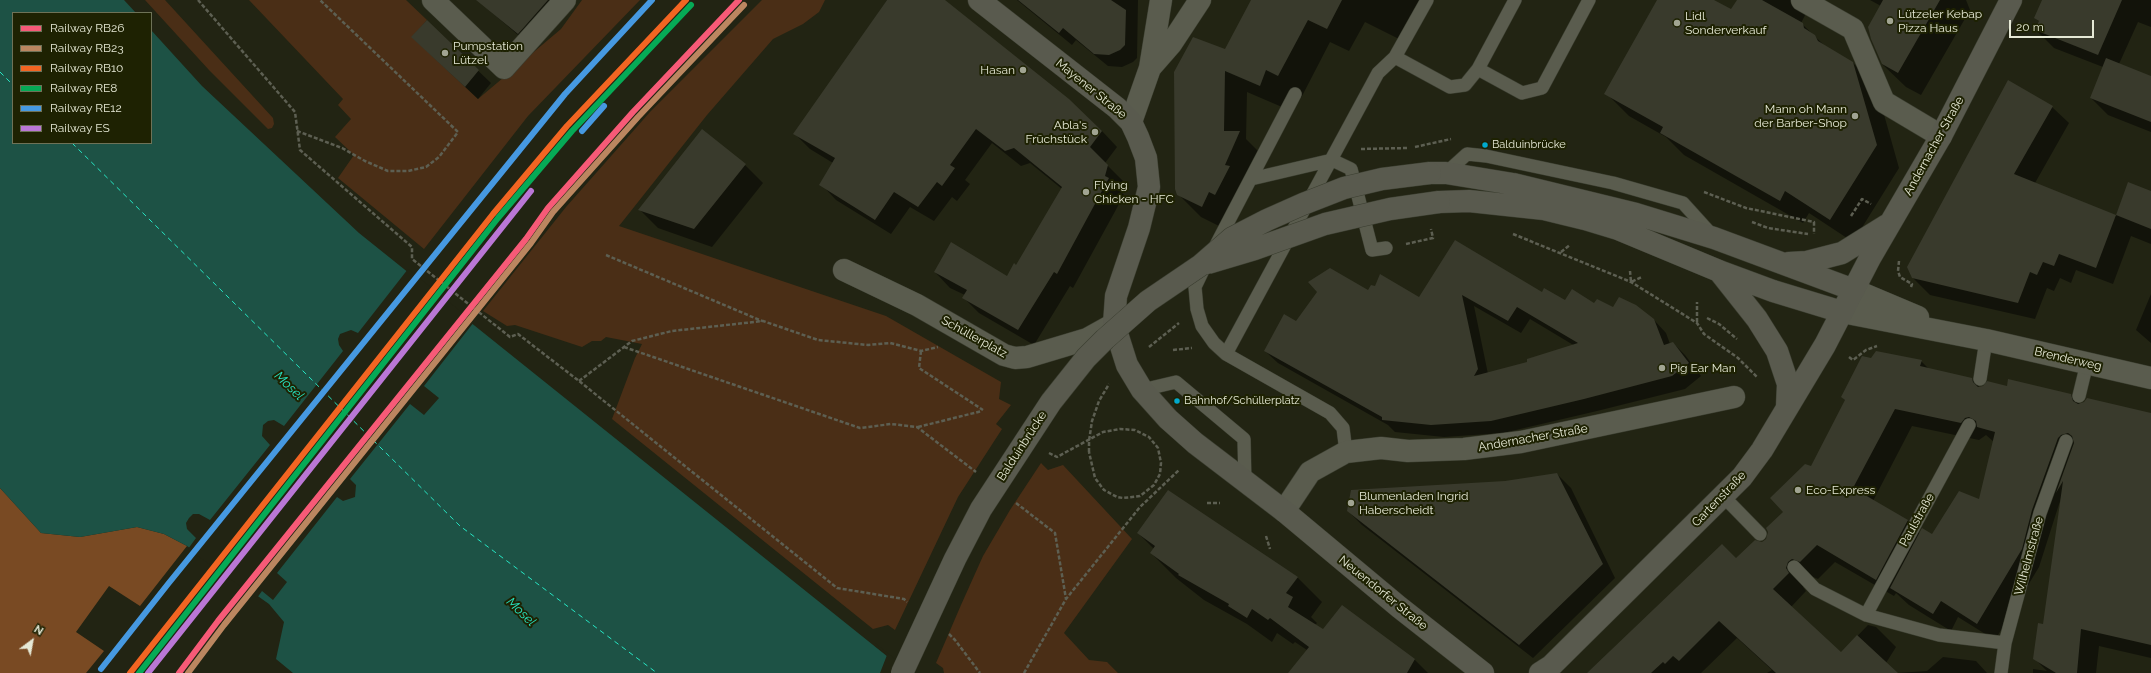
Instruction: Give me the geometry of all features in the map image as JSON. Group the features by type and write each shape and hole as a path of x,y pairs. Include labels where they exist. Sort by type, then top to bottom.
{"street":[{"path":"433,0 504,68 565,0"},
{"name":"Mayener Straße","path":"979,0 1117,108 1131,122 1146,158 1148,187 1139,228 1116,296 1114,324"},
{"path":"1131,122 1150,68 1161,0"},
{"path":"1150,68 1171,44 1200,0"},
{"path":"1802,0 1853,29 1884,102 1941,136"},
{"name":"Andernacher Straße","path":"1854,290 1890,223 1941,136 2011,0"},
{"name":"Balduinbrücke","path":"902,673 955,559 981,509 1051,402 1086,358 1148,301 1201,265 1232,238 1303,204 1344,188 1367,183 1438,173 1513,184 1595,203 1714,238 1854,290"},
{"name":"Balduinbrücke","path":"1201,265 1255,249 1325,224 1390,209 1438,202 1469,201 1544,209 1585,218 1618,229 1719,271 1773,291 1842,312"},
{"path":"1784,263 1807,262 1842,254 1890,223"},
{"name":"Schüllerplatz","path":"844,270 917,305 1004,355 1015,358 1027,357 1087,339 1114,324"},
{"path":"1719,271 1757,319 1777,351 1788,384 1788,406"},
{"name":"Gartenstraße","path":"1540,673 1552,666 1742,477 1762,450 1854,290"},
{"name":"Brenderweg","path":"1854,290 1924,319 1986,340"},
{"name":"Brenderweg","path":"1842,312 1986,340 2151,378"},
{"path":"1114,324 1127,365 1142,390 1168,419 1245,483 1284,511"},
{"name":"Andernacher Straße","path":"1284,511 1310,472 1346,452 1381,448 1408,451 1464,449 1521,442 1734,397"},
{"name":"Neuendorfer Straße","path":"1284,511 1399,607 1483,673"}],"lane":[{"path":"1226,354 1378,73 1394,58 1427,0"},
{"path":"1394,58 1450,87 1465,85 1478,69 1515,0"},
{"path":"1478,69 1522,94 1542,88 1589,0"},
{"path":"1295,94 1195,287 1197,309 1202,326 1214,344 1226,354 1330,413 1343,428 1346,452"},
{"path":"1251,179 1332,160 1351,169 1372,250 1386,248"},
{"path":"1980,380 1986,340"},
{"path":"2079,396 2087,363"},
{"path":"1142,390 1176,382 1244,439 1245,483"},
{"name":"Paulstraße","path":"1866,615 1969,425"},
{"name":"Wilhelmstraße","path":"2001,673 2005,643 2040,513 2066,441"},
{"path":"1723,496 1760,534"},
{"path":"1794,567 1816,589 1866,615 1939,635 2005,643"}],"path":[{"path":"198,0 295,112 300,150 412,247 412,259 510,337 518,334 579,381 837,588 904,599 909,604"},
{"path":"297,131 342,148 365,161 388,171 408,171 426,167 439,157 458,132 320,0"},
{"path":"1361,149 1412,148"},
{"path":"1752,222 1768,228 1802,233"},
{"path":"1401,245 1433,238 1430,226 1437,226"},
{"path":"1509,233 1560,252 1631,282 1697,323 1704,334 1738,358 1759,379"},
{"path":"1560,252 1570,245"},
{"path":"1902,254 1899,261 1898,271 1900,277 1912,284 1908,292"},
{"path":"606,255 763,322 818,340 862,345 890,343 921,351 919,368 983,410 917,427 891,424 860,428 624,347"},
{"path":"1630,271 1631,282"},
{"path":"1631,282 1642,277"},
{"path":"1697,302 1697,323"},
{"path":"1706,318 1719,324 1738,340"},
{"path":"579,381 632,341 672,331 763,322"},
{"path":"1848,357 1853,360 1866,350 1876,347 1879,341"},
{"path":"917,427 980,475"},
{"path":"1046,451 1057,457 1103,432 1135,430 1149,437 1158,448 1161,463 1160,474 1154,485 1140,496 1123,498 1117,497 1104,490 1095,478 1089,452"},
{"path":"1024,673 1066,598 1140,507 1179,470"},
{"path":"1011,499 1055,533 1066,598"},
{"path":"1207,503 1220,503"},
{"path":"1266,536 1270,549"},
{"path":"944,631 956,640 980,673"}],"shaded area":[{"path":"145,0 165,0 273,118 274,124 272,128 268,129 209,70"},
{"path":"249,0 406,0 427,20 412,37 478,99 561,29 582,0 640,0 528,116 424,249 338,178 354,155 335,137 351,119 338,105 343,99"},
{"path":"762,0 825,0 819,12 803,24 773,39 707,115 619,226 886,316 1001,382 999,399 1011,405 996,424 1002,429 958,497 895,630 888,625 873,629 612,419 635,358 642,344 606,337 601,341 592,341 582,347 515,325 507,326 483,311 566,207 650,112"},
{"path":"1041,463 1048,470 1063,465 1132,539 1064,633 1089,660 1107,662 1118,673 944,673 943,668 936,663 983,556 1010,510"},
{"path":"0,488 41,533 80,537 137,527 164,534 187,546 140,606 109,586 76,632 104,651 86,673 0,673"}],"water":[{"name":"Mosel","path":"0,0 124,0 135,12 12,12 12,144 152,144 152,31 202,86 359,233 908,673 293,673 276,659 284,622 269,604 187,546 164,534 137,527 80,537 41,533 0,488"}],"pier":[{"path":"408,269 474,322 424,386 439,398 424,415 410,404 350,479 356,485 355,497 343,501 337,497 277,573 287,582 273,600 262,591 257,598 188,549 196,538 187,529 186,523 193,514 199,514 210,520 270,445 262,436 263,425 268,421 274,420 284,426 343,351 339,345 338,339 340,334 351,330 358,333"},
{"path":"875,643 910,671 910,673 880,673 887,655 875,646"}],"building":[{"path":"476,0 548,0 518,34"},
{"path":"887,0 945,0 1069,99 1102,131 1090,147 1108,165 1105,176 1109,178 1057,274 1054,272 1018,330 962,298 967,290 934,272 951,242 1007,276 1014,263 1016,265 1062,187 1014,148 1005,151 976,129 950,165 955,168 942,186 937,182 918,207 894,192 875,220 819,185 835,158 793,134"},
{"path":"1018,0 1111,0 1126,10 1125,45 1120,50 1109,55 1094,54 1063,28 1059,33"},
{"path":"1251,0 1342,0 1327,29 1308,20 1278,76 1266,70 1260,86 1225,71 1224,131 1240,131 1225,165 1230,166 1215,195 1209,192 1202,207 1177,195 1175,189 1174,72 1193,37 1225,49"},
{"path":"1657,0 1714,0 1731,9 1737,0 1762,0 1803,23 1804,28 1815,35 1818,41 1853,62 1877,145 1830,220 1785,191 1780,201 1660,133 1663,127 1604,94"},
{"path":"1883,0 1940,0 1898,73 1882,64 1871,39 1868,27"},
{"path":"2042,0 2122,0 2098,55 2035,30 2039,21 2034,18"},
{"name":"Pumpstation Lützel","path":"427,20 479,70 465,87 411,37"},
{"path":"2106,58 2151,76 2151,122 2090,98"},
{"path":"2008,80 2053,106 2014,174 2116,215 2096,268 2059,254 2054,266 2043,262 2037,275 2030,272 2018,303 1912,278 1907,267"},
{"path":"702,129 746,164 694,229 638,210"},
{"path":"2128,182 2151,191 2151,229 2116,215"},
{"path":"1455,240 1542,292 1544,288 1565,300 1572,289 1594,303 1597,299 1613,307 1619,297 1636,305 1654,319 1664,345 1673,342 1689,363 1672,376 1584,399 1491,421 1431,425 1382,420 1382,417 1264,351 1284,314 1296,321 1317,292 1308,282 1330,268 1368,290 1371,285 1375,286 1380,274 1419,297","holes":["1462,295 1508,321 1517,307 1578,343 1527,359 1527,362 1474,376 1478,369"]},
{"path":"1876,351 1922,360 1920,366 1972,378 1973,382 1978,387 1983,386 1987,381 2007,386 2008,379 2071,394 2073,401 2078,404 2084,402 2087,398 2151,413 2151,645 2081,629 2077,673 2056,673 2033,659 2038,623 2043,624 2063,481 2056,493 2074,443 2072,436 2068,433 2061,435 2058,438 2032,510 2022,549 1977,624 1941,601 1933,614 1890,588 1922,528 1932,534 1959,491 1979,499 1995,432 1977,427 1976,421 1969,417 1965,418 1961,423 1895,409 1853,488 1908,520 1876,580 1817,545 1800,562 1792,559 1788,562 1786,568 1789,573 1773,589 1841,652 1857,635 1898,673 1776,673 1719,621 1679,661 1673,656 1665,664 1663,662 1651,673 1587,673 1722,544 1736,558 1755,540 1762,542 1766,539 1768,532 1766,528 1783,512 1770,498 1805,464 1811,466 1845,400 1841,397 1862,356 1871,358"},
{"path":"1557,473 1603,564 1519,645 1347,511 1351,490 1505,481"},
{"path":"1168,490 1298,577 1286,593 1293,597 1288,607 1323,629 1342,605 1415,659 1407,673 1288,673 1309,647 1270,618 1268,620 1252,609 1247,618 1228,606 1229,604 1178,575 1179,574 1150,553 1155,546 1137,533"}],"ferry route":[{"path":"0,72 12,84"},
{"path":"73,144 460,526 657,673"}],"rail line":[{"name":"RE12","path":"101,669 168,584 565,94 652,0"},
{"name":"RB10","path":"130,673 493,214 567,126 686,0"},
{"name":"RB26","path":"179,673 218,621 526,239 548,208 633,112 739,0"},
{"name":"RE8","path":"139,673 498,218 572,131 691,5"},
{"name":"RB23","path":"188,673 224,625 531,243 553,212 638,117 744,5"},
{"name":"RE12","path":"582,131 604,106"},
{"name":"ES","path":"148,673 531,191"}],"place":[{"name":"Lützeler Kebap Pizza Haus","path":"1890,21"},
{"name":"Lidl Sonderverkauf","path":"1677,23"},
{"name":"Pumpstation Lützel","path":"445,53"},
{"name":"Hasan","path":"1023,70"},
{"name":"Mann oh Mann der Barber-Shop","path":"1855,116"},
{"name":"Abla's Früchstück","path":"1095,132"},
{"name":"Balduinbrücke","path":"1485,145"},
{"name":"Flying Chicken - HFC","path":"1086,192"},
{"name":"Pig Ear Man","path":"1662,368"},
{"name":"Bahnhof/Schüllerplatz","path":"1177,401"},
{"name":"Eco-Express","path":"1798,490"},
{"name":"Blumenladen Ingrid Haberscheidt","path":"1351,503"}]}
